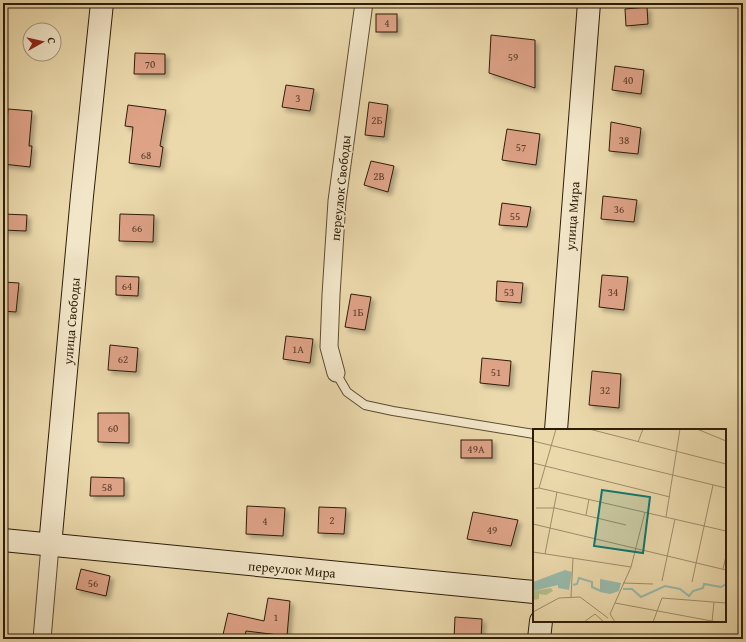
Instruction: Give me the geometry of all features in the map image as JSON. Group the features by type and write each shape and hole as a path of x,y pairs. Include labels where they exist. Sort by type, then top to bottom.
{"street":[{"name":"улица Свободы","path":"42,639 82,196 102,3"},
{"name":"переулок Свободы","path":"336,373 329,348 337,201 364,3"},
{"name":"улица Мира","path":"556,429 589,3"},
{"name":"переулок Мира","path":"3,540 50,546 533,592"},
{"path":"539,639 541,622"}],"lane":[{"path":"336,373 346,392 365,405 533,434"}],"building":[{"path":"647,7 648,24 626,26 625,9"},
{"path":"376,14 397,14 397,32 376,32"},
{"path":"491,35 535,40 535,88 489,73"},
{"path":"135,53 165,54 165,74 134,74"},
{"path":"615,66 644,70 641,94 612,90"},
{"path":"286,85 314,89 310,111 282,107"},
{"path":"369,102 388,105 384,137 365,135"},
{"path":"128,105 166,110 160,146 163,147 160,167 129,163 133,127 125,126"},
{"path":"8,109 32,111 29,146 32,146 30,167 3,164 3,143 5,143"},
{"path":"611,122 641,128 638,154 609,151"},
{"path":"507,129 540,134 536,165 502,160"},
{"path":"371,161 394,166 388,192 364,185"},
{"path":"603,196 637,200 634,222 601,219"},
{"path":"502,203 531,207 527,227 499,225"},
{"path":"3,214 27,215 26,231 3,230"},
{"path":"120,214 154,215 153,242 119,241"},
{"path":"602,275 628,277 624,310 599,307"},
{"path":"116,276 139,277 138,296 116,295"},
{"path":"497,281 523,283 521,303 496,301"},
{"path":"3,282 19,283 16,312 3,311"},
{"path":"351,294 371,297 365,330 345,327"},
{"path":"286,336 313,339 310,363 283,359"},
{"path":"110,345 138,348 136,372 108,370"},
{"path":"482,358 511,361 509,386 480,383"},
{"path":"592,371 621,374 619,408 589,405"},
{"path":"98,413 129,413 129,443 98,442"},
{"path":"461,440 492,440 492,458 461,458"},
{"path":"91,477 124,478 124,496 90,496"},
{"path":"247,506 285,508 283,536 246,534"},
{"path":"319,507 346,508 344,534 318,533"},
{"path":"473,512 518,520 511,546 467,539"},
{"path":"81,569 110,576 106,596 76,589"},
{"path":"268,598 290,601 287,636 246,631 244,639 222,639 228,613 264,621"},
{"path":"455,617 482,619 481,639 454,639"}]}
